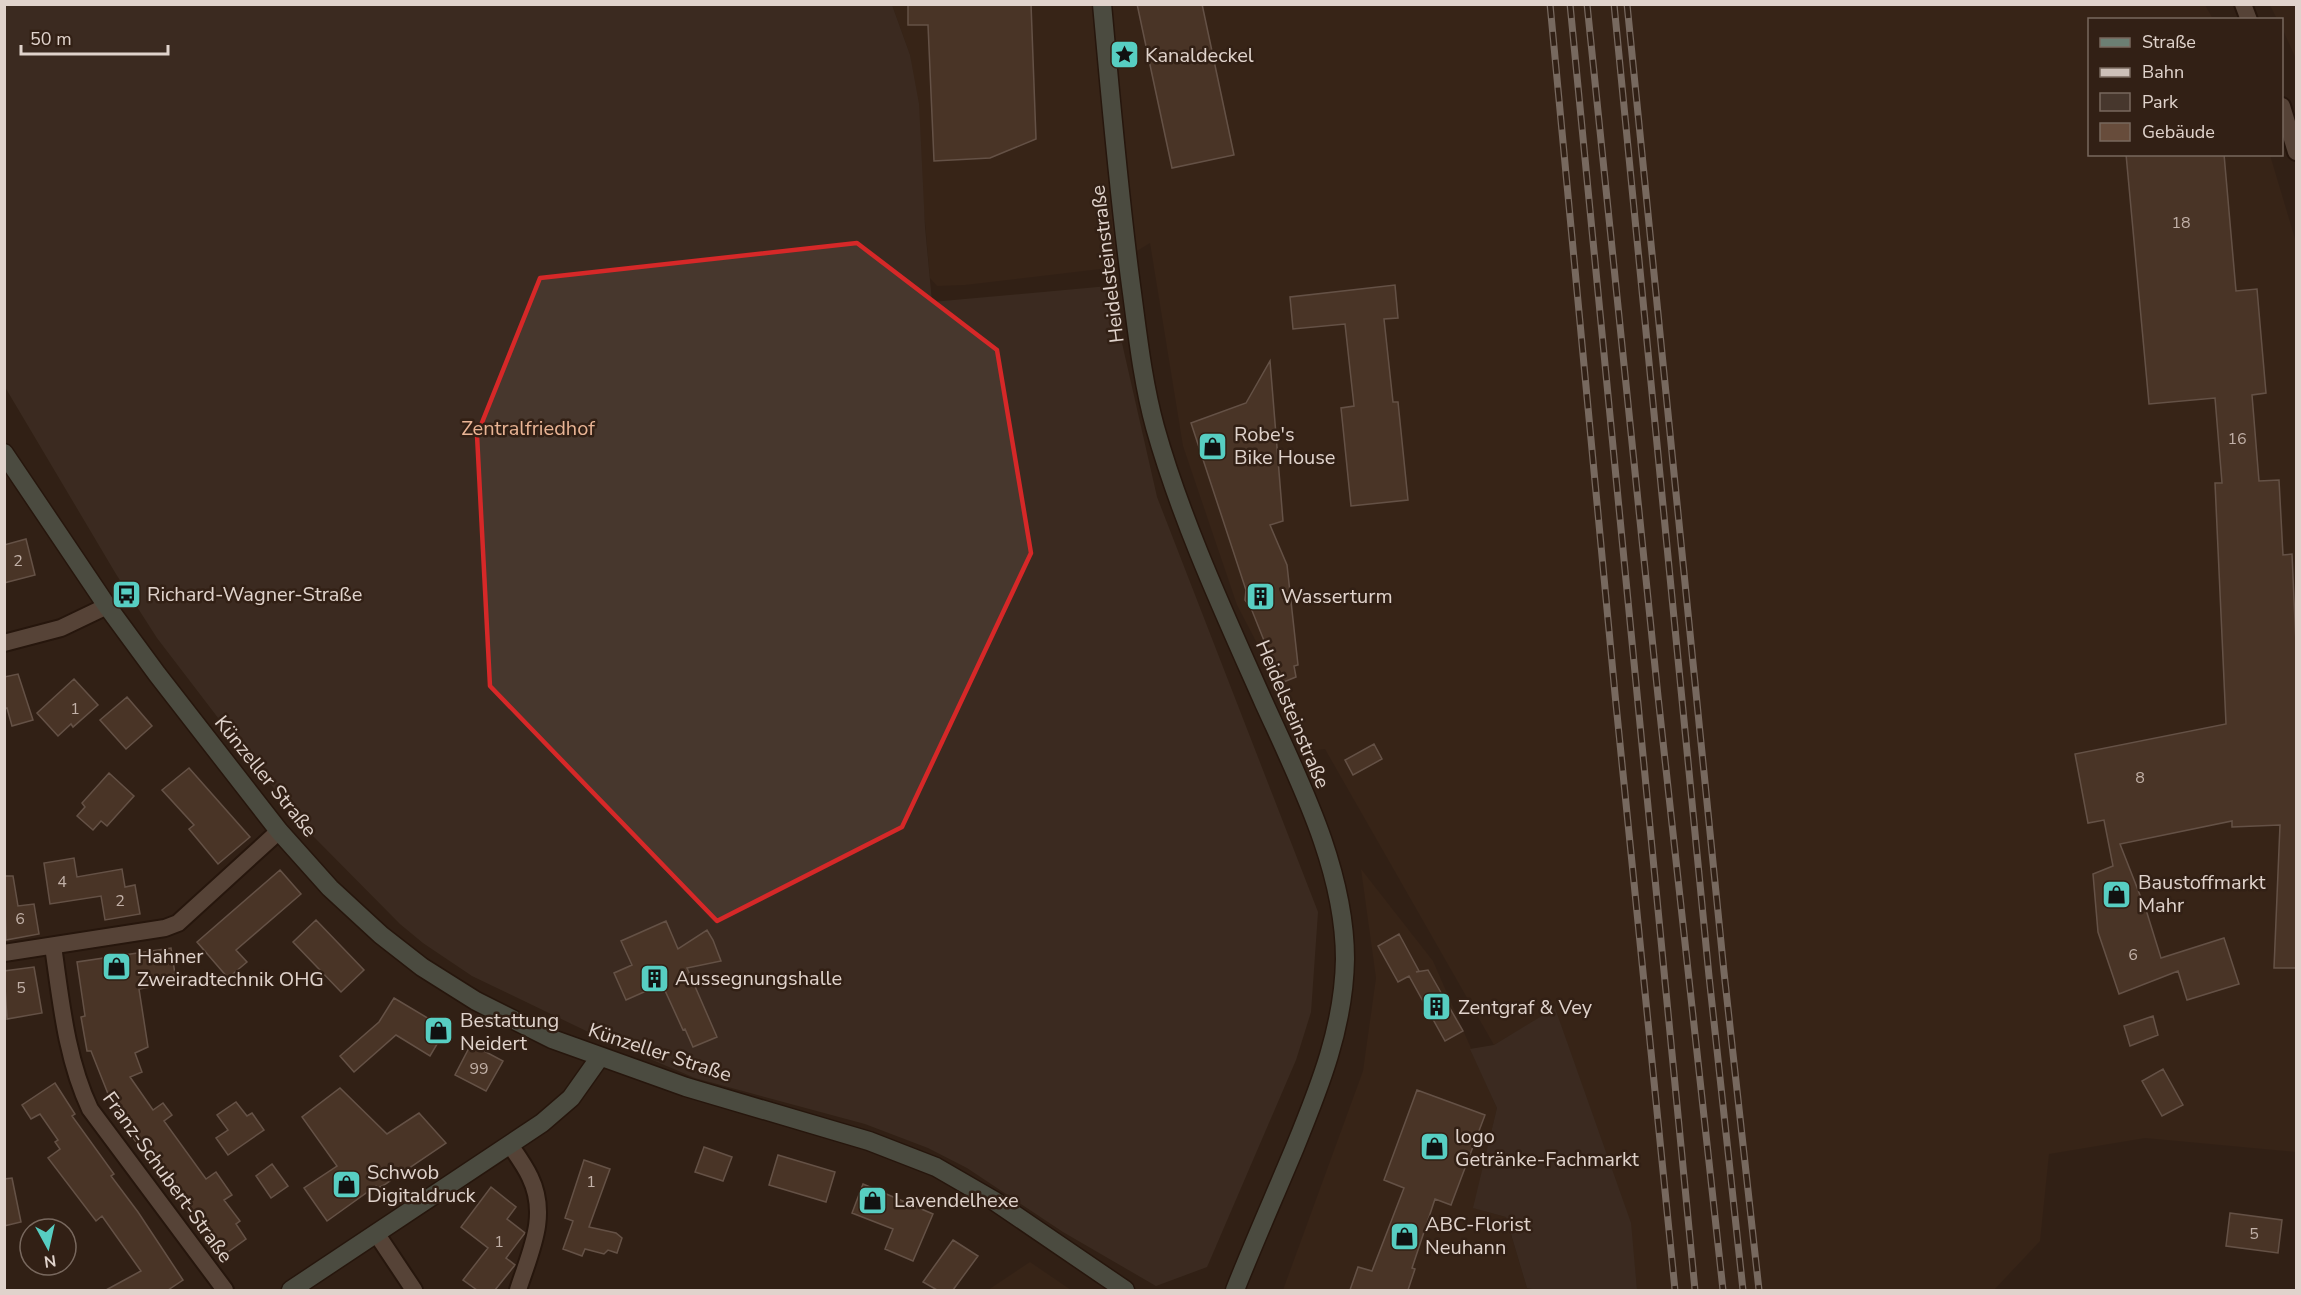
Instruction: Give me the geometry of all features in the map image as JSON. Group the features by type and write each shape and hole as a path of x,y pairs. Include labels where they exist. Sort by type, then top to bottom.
{"main road":[{"name":"Heidelsteinstraße","path":"1102,4 1130,274 1142,363 1155,425 1178,498 1327,852 1339,901 1343,935 1345,959 1333,1045 1306,1118 1235,1290"},
{"name":"Künzeller Straße","path":"4,453 107,606 279,831 330,888 381,935 422,967 476,1001 552,1039 686,1087 869,1141 925,1163 963,1181 993,1200 1125,1290"},
{"path":"291,1290 542,1123 571,1098 600,1057"}],"street":[{"path":"2283,109 2296,152"},
{"path":"4,643 61,628 107,606"},
{"path":"4,953 165,928 178,923 279,831"},
{"name":"Franz-Schubert-Straße","path":"53,946 71,1057 78,1083 90,1109 225,1290"},
{"path":"510,1145 530,1176 539,1207 539,1224 518,1290"},
{"path":"376,1233 414,1290"}],"highlighted area":[{"path":"857,243 997,350 1031,553 902,827 717,921 490,686 477,435 540,278"}],"shaded area":[{"path":"892,5 2205,5 2212,18 2088,18 2088,156 2270,156 2296,242 2296,1152 2145,1138 2049,1154 2040,1241 1994,1290 1637,1290 1630,1223 1555,1009 1494,1045 1325,749 1309,751 1282,691 1237,605 1183,446 1150,243 1109,268 965,285 937,286 930,278 910,55"},
{"path":"2270,5 2296,5 2296,59 2283,30 2283,18 2276,18"},
{"path":"1361,869 1433,961 1497,1108 1474,1208 1506,1217 1527,1288 1538,1290 1283,1290 1363,1071 1376,978"},
{"path":"1030,1262 1071,1290 988,1290"}],"green space":[{"name":"Zentralfriedhof","path":"5,5 892,5 910,55 919,104 925,227 932,302 1109,286 1157,497 1318,912 1311,1012 1296,1060 1207,1267 1156,1286 1063,1232 967,1168 928,1148 865,1124 695,1078 603,1039 472,976 423,943 400,924 311,834 157,638 116,574 5,387"},
{"path":"1555,1008 1631,1223 1637,1290 1527,1288 1506,1217 1473,1208 1497,1108 1470,1049 1494,1045"}],"building":[{"path":"908,4 1031,4 1036,139 990,158 934,161 928,25 908,25"},
{"path":"1137,4 1202,4 1234,155 1172,168"},
{"path":"2126,156 2224,156 2236,291 2257,289 2266,393 2252,395 2259,481 2279,480 2283,555 2292,554 2296,643 2296,968 2274,968 2280,825 2232,827 2232,821 2120,844 2147,913 2161,958 2224,938 2239,984 2187,1000 2178,971 2119,994 2098,932 2093,874 2113,866 2104,820 2088,823 2075,754 2226,724 2215,483 2222,483 2215,398 2149,404"},
{"path":"1395,285 1398,318 1384,319 1393,402 1398,402 1408,500 1351,506 1341,408 1354,406 1345,324 1293,329 1290,297"},
{"path":"1270,361 1283,521 1270,525 1287,565 1298,665 1294,666 1296,677 1281,683 1251,608 1245,600 1246,590 1191,423 1246,403"},
{"path":"26,539 35,575 4,583 4,545"},
{"path":"18,674 33,720 12,726 7,708 4,709 4,677"},
{"path":"74,679 98,705 73,727 71,724 58,736 37,713"},
{"path":"127,697 152,726 126,749 100,720"},
{"path":"1374,744 1382,759 1353,775 1345,760"},
{"path":"189,768 250,837 218,864 189,829 194,825 162,790"},
{"path":"109,773 134,796 107,826 101,821 93,830 77,816 85,807 82,803"},
{"path":"74,858 77,877 122,869 125,887 135,885 140,914 105,920 101,896 50,904 44,863"},
{"path":"280,870 301,894 236,950 247,962 228,978 197,942"},
{"path":"4,876 13,876 18,906 34,904 39,934 6,940"},
{"path":"316,920 364,970 341,992 293,942"},
{"name":"Aussegnungshalle","path":"666,921 678,949 707,930 721,961 687,968 717,1037 693,1047 662,984 626,1000 614,973 632,965 621,941"},
{"name":"Zentgraf & Vey","path":"1399,934 1419,971 1416,972 1428,970 1463,1031 1445,1041 1409,976 1398,982 1378,946"},
{"path":"171,948 175,974 150,979 151,987 139,989 148,1047 135,1053 142,1072 130,1077 153,1110 163,1103 172,1115 164,1121 206,1179 216,1172 232,1195 224,1200 240,1221 236,1224 246,1239 221,1257 142,1143 139,1146 116,1114 91,1051 87,1051 81,1017 85,1016 77,962"},
{"path":"34,967 42,1013 7,1019 4,971"},
{"path":"394,998 446,1029 430,1056 396,1035 354,1072 340,1056 379,1022"},
{"path":"2153,1016 2158,1035 2130,1046 2124,1026"},
{"path":"471,1044 503,1061 486,1091 455,1075"},
{"path":"2163,1069 2183,1105 2162,1116 2142,1081"},
{"path":"55,1083 75,1114 72,1116 114,1174 111,1176 183,1280 168,1290 106,1290 141,1271 102,1216 96,1221 48,1158 60,1149 55,1142 58,1140 40,1114 31,1119 22,1105"},
{"path":"340,1088 387,1134 419,1113 446,1143 384,1185 378,1188 376,1186 327,1221 304,1188 337,1166 302,1117"},
{"name":"logo Getränke-Fachmarkt","path":"1417,1090 1485,1115 1451,1205 1435,1199 1412,1268 1415,1269 1408,1290 1350,1290 1358,1267 1372,1271 1404,1188 1384,1180"},
{"path":"236,1102 247,1116 252,1113 264,1130 228,1155 216,1138 228,1130 217,1115"},
{"path":"704,1147 732,1157 723,1181 695,1172"},
{"path":"778,1155 835,1172 826,1202 769,1185"},
{"path":"584,1160 610,1169 589,1227 616,1233 622,1238 617,1253 608,1250 604,1254 585,1249 582,1256 563,1249 573,1221 565,1218"},
{"path":"272,1164 288,1186 271,1198 256,1176"},
{"path":"12,1178 20,1217 18,1217 18,1223 4,1226 4,1179"},
{"path":"863,1184 933,1214 913,1261 885,1249 893,1229 852,1213"},
{"path":"491,1187 516,1207 507,1219 525,1233 506,1258 515,1265 495,1290 477,1290 463,1280 488,1248 461,1227"},
{"path":"2230,1213 2282,1220 2278,1253 2226,1246"},
{"path":"953,1240 978,1256 953,1290 937,1290 923,1282"}],"railway":[{"path":"1550,4 1615,694 1675,1290"},
{"path":"1570,4 1695,1290"},
{"path":"1587,4 1658,696 1723,1290"},
{"path":"1614,4 1709,976 1743,1290"},
{"path":"1627,4 1724,972 1759,1290"}],"place":[{"name":"Kanaldeckel","path":"1124,55"},
{"name":"Robe's Bike House","path":"1213,446"},
{"name":"Richard-Wagner-Straße","path":"126,594"},
{"name":"Wasserturm","path":"1260,596"},
{"name":"Baustoffmarkt Mahr","path":"2117,894"},
{"name":"Hahner Zweiradtechnik OHG","path":"116,967"},
{"name":"Aussegnungshalle","path":"654,978"},
{"name":"Zentgraf & Vey","path":"1437,1007"},
{"name":"Bestattung Neidert","path":"439,1031"},
{"name":"logo Getränke-Fachmarkt","path":"1434,1147"},
{"name":"Schwob Digitaldruck","path":"346,1184"},
{"name":"Lavendelhexe","path":"873,1200"},
{"name":"ABC-Florist Neuhann","path":"1404,1236"}]}
